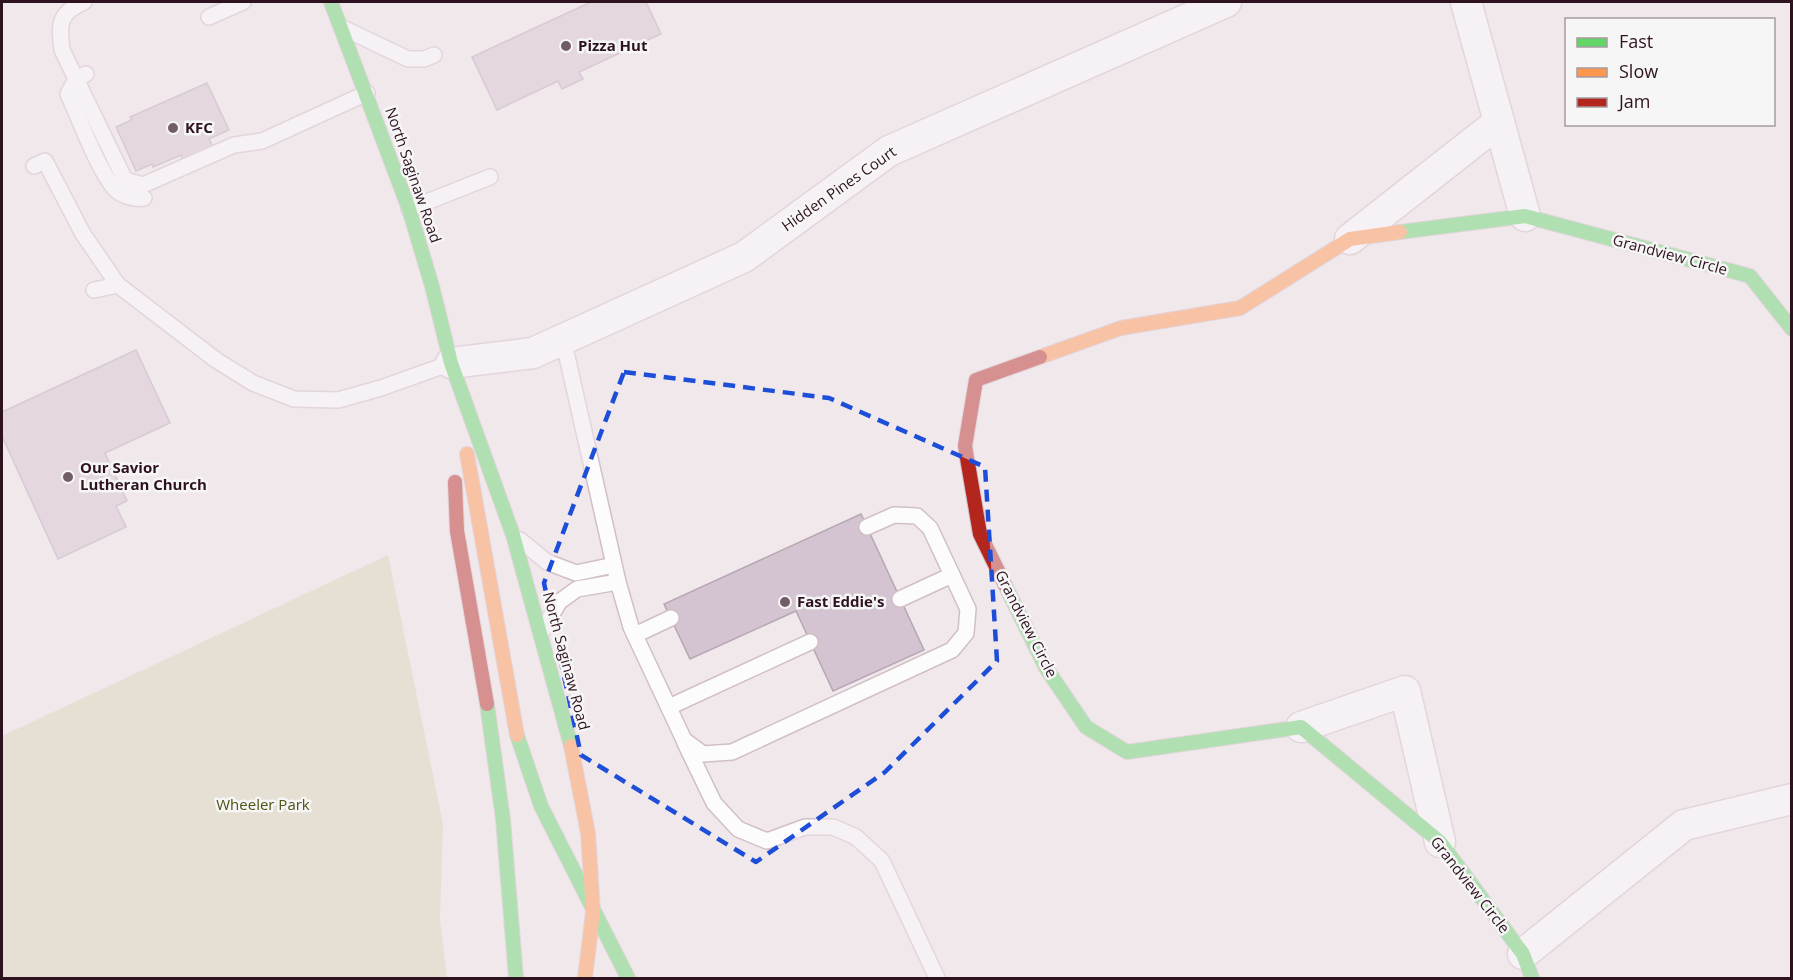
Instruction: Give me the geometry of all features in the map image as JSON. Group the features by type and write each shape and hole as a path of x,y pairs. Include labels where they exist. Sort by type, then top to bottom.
{"street":[{"name":"Hidden Pines Court","path":"451,363 533,352 744,256 890,151 1226,2"},
{"path":"1466,2 1525,216"},
{"name":"North Saginaw Road","path":"333,4 409,209 432,286 451,363 513,535 575,761 588,833 593,912 585,978"},
{"name":"Grandview Circle","path":"1499,122 1350,239 1240,308 1121,328 976,380 964,446 980,534 1046,668 1086,727 1127,752 1301,727 1440,842 1527,966 1684,825 1791,799"},
{"name":"Grandview Circle","path":"1350,239 1525,216 1750,276 1791,329"},
{"name":"North Saginaw Road","path":"451,363 453,411"},
{"path":"451,363 518,742 541,806 628,978"},
{"path":"454,459 457,531 485,685 503,819 516,978"},
{"path":"1301,727 1405,691 1440,842"}],"lane":[{"path":"84,2 70,8 59,26 62,50 81,76 125,180 143,185 234,145 256,145 367,93"},
{"path":"215,10 243,2"},
{"path":"333,4 349,2"},
{"path":"343,28 408,59 424,59 434,55"},
{"path":"81,76 68,94 99,161 115,190 136,199 144,198"},
{"path":"34,166 45,161 77,237 118,285 216,360 253,384 294,399 338,400 381,388 451,363"},
{"path":"409,209 490,177"},
{"path":"94,290 118,285"},
{"path":"563,339 618,582 635,635 714,803 738,829 767,841 805,827 832,827 855,837 882,861 937,978"},
{"path":"684,740 703,754 732,752 952,650 966,633 968,609 930,528 917,516 894,515 867,527"},
{"path":"513,535 547,562 576,573 614,565"},
{"path":"900,600 952,575"},
{"path":"540,635 559,602 577,589 618,582"},
{"path":"635,635 670,618"},
{"path":"669,707 810,642"}],"highlighted area":[{"path":"624,372 829,398 985,467 997,661 885,772 756,862 581,755 544,583"}],"green space":[{"name":"Wheeler Park","path":"388,555 443,824 440,919 447,978 2,978 2,736"}],"building":[{"name":"Pizza Hut","path":"591,2 646,2 661,34 579,72 583,79 562,89 558,81 497,110 472,57"},
{"name":"KFC","path":"207,83 229,130 209,139 213,147 183,160 181,155 153,167 152,164 136,171 116,127 132,120 130,117"},
{"name":"Our Savior Lutheran Church","path":"136,350 170,423 105,453 127,501 116,506 126,527 58,559 2,436 2,412"},
{"name":"Fast Eddie's","path":"861,514 924,650 833,691 796,611 690,659 664,604"}],"traffic: fast":[{"path":"331,2 409,209 432,286 451,363 513,535 571,746"},
{"path":"1400,232 1525,216 1750,276 1792,329"},
{"path":"1005,585 1046,668 1086,727 1127,752 1301,727 1440,842 1523,954 1532,978"},
{"path":"487,704 503,819 516,978"},
{"path":"517,735 541,806 628,978"}],"traffic: slow":[{"path":"1040,357 1121,328 1240,308 1350,239 1400,232"},
{"path":"467,454 517,735"},
{"path":"571,746 588,833 593,912 585,978"}],"traffic: jam":[{"path":"1005,585 980,534 965,446 976,380 1040,357"},
{"path":"455,482 457,531 487,704"}],"place":[{"name":"Pizza Hut","path":"566,46"},
{"name":"KFC","path":"173,128"},
{"name":"Our Savior Lutheran Church","path":"68,477"},
{"name":"Fast Eddie's","path":"785,602"}]}
